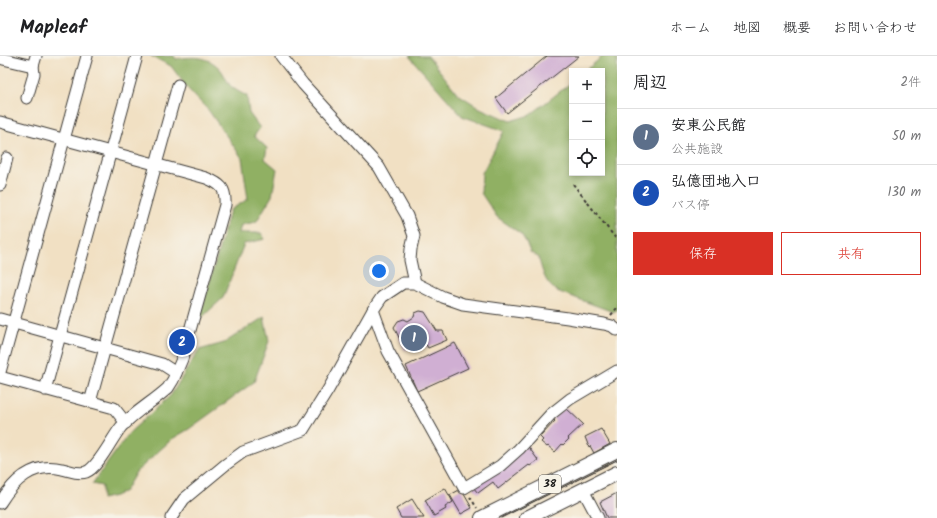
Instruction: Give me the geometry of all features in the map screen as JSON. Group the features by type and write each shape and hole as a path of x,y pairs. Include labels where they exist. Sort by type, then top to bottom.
{"main road":[{"name":"38","path":"482,518 617,450"},
{"name":"38","path":"527,518 617,473"}],"street":[{"path":"0,372 87,56"},
{"path":"45,390 137,56"},
{"path":"281,56 303,84 380,167 407,216 414,236 410,260 415,283"},
{"path":"2,62 34,61 34,74 27,98"},
{"path":"90,402 178,85"},
{"path":"0,122 206,178 216,182 222,187 225,195 225,205 182,359 168,388 121,428 94,467 86,472 75,473 52,467 43,467 31,471 20,478 8,490 0,503"},
{"path":"0,185 7,158"},
{"path":"172,518 184,499 225,465 244,452 302,430 328,390 373,310 382,297 403,283 415,283 443,297 463,304 604,324 612,326 617,330"},
{"path":"373,310 388,351 464,488 500,466 519,449 551,414 570,399 617,371"},
{"path":"0,318 162,364 176,373"},
{"path":"0,377 114,408 126,423"},
{"path":"583,490 598,518"}],"path":[{"path":"572,184 617,240"},
{"path":"464,488 482,518"}],"green space":[{"path":"151,56 174,56 176,59 195,57 212,62 216,65 231,86 247,96 249,113 260,128 254,136 267,148 265,159 277,169 272,196 256,222 241,225 239,233 261,233 265,239 244,244 223,298 199,320 230,210 248,199 242,158 209,111 188,89 171,66"},
{"path":"409,56 428,56 458,94 480,108 510,121 530,115 569,84 569,176 605,176 605,68 589,68 603,56 617,56 617,310 613,312 557,291 549,284 544,276 538,257 530,252 521,234 497,217 481,193 482,173 504,131 462,116"},
{"path":"264,317 269,341 254,382 189,429 172,439 136,472 125,491 115,496 102,499 102,486 92,484 130,432 171,395 199,350 224,343"}],"building":[{"path":"547,56 579,56 507,113 496,98"},
{"path":"420,311 425,312 437,331 443,331 447,340 428,348 424,341 405,350 394,327 398,321 404,319 408,321 414,317 415,313"},
{"path":"455,343 468,368 417,391 406,366"},
{"path":"566,408 583,424 555,452 541,442 543,440 540,437 555,421 552,418"},
{"path":"601,429 610,444 594,453 590,446 589,447 585,437"},
{"path":"527,445 538,460 530,466 529,465 498,489 493,482 478,493 473,487"},
{"path":"445,488 453,502 445,507 446,509 434,516 425,500"},
{"path":"461,489 472,508 461,514 450,495"},
{"path":"617,493 617,518 607,518 600,502"},
{"path":"412,499 424,518 401,518 396,509"}],"tram line":[{"path":"501,518 617,460"}],"place":[{"name":"安東公民館","path":"414,338"},
{"name":"弘億団地入口","path":"182,342"}]}
